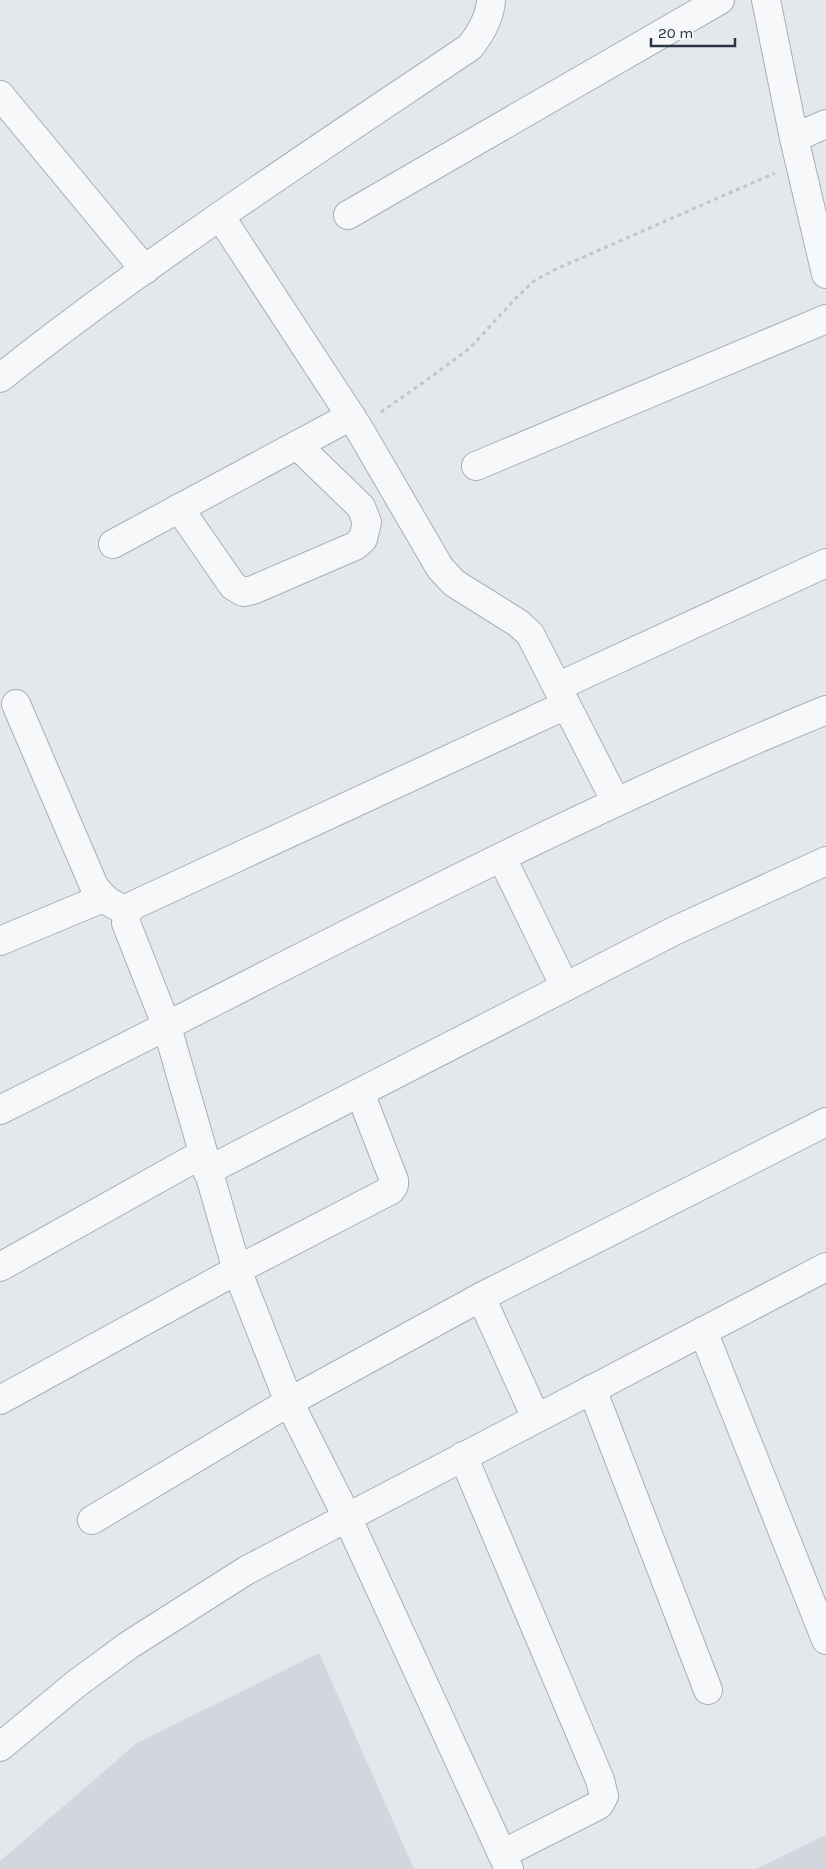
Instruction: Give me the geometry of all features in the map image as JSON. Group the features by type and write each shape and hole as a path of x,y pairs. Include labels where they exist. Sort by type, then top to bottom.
{"street":[{"path":"0,378 52,336 220,216 470,47 480,35 490,12 491,0"},
{"path":"348,215 720,0"},
{"path":"767,0 797,150 826,272"},
{"path":"0,95 145,270"},
{"path":"797,150 826,124"},
{"path":"220,216 354,422 440,568 454,583 518,623 530,634 616,802"},
{"path":"476,466 826,319"},
{"path":"113,544 297,445 354,422"},
{"path":"179,508 233,586 242,592 253,590 355,546 363,539 367,522 361,507 297,445"},
{"path":"463,1456 600,1780 604,1796 599,1805 506,1861 347,1517 289,1402 237,1270 167,1027 126,923 127,911 134,905 562,696 826,563"},
{"path":"16,704 94,886 103,898 127,911"},
{"path":"0,1110 167,1027 374,920 616,802 826,710"},
{"path":"502,858 566,987"},
{"path":"1,1265 205,1162 360,1093 674,931 823,871"},
{"path":"0,942 103,898"},
{"path":"0,1400 237,1270 390,1190 394,1185 394,1180 360,1093"},
{"path":"92,1520 289,1402 481,1297 826,1122"},
{"path":"0,1747 76,1684 129,1645 247,1570 826,1267"},
{"path":"481,1297 536,1418"},
{"path":"703,1331 826,1640"},
{"path":"592,1389 708,1690"}],"path":[{"path":"354,422 431,377 470,348 534,281 797,150"}],"shaded area":[{"path":"319,1653 414,1869 0,1869 0,1861 137,1743"},
{"path":"826,1835 826,1869 756,1869"}]}
